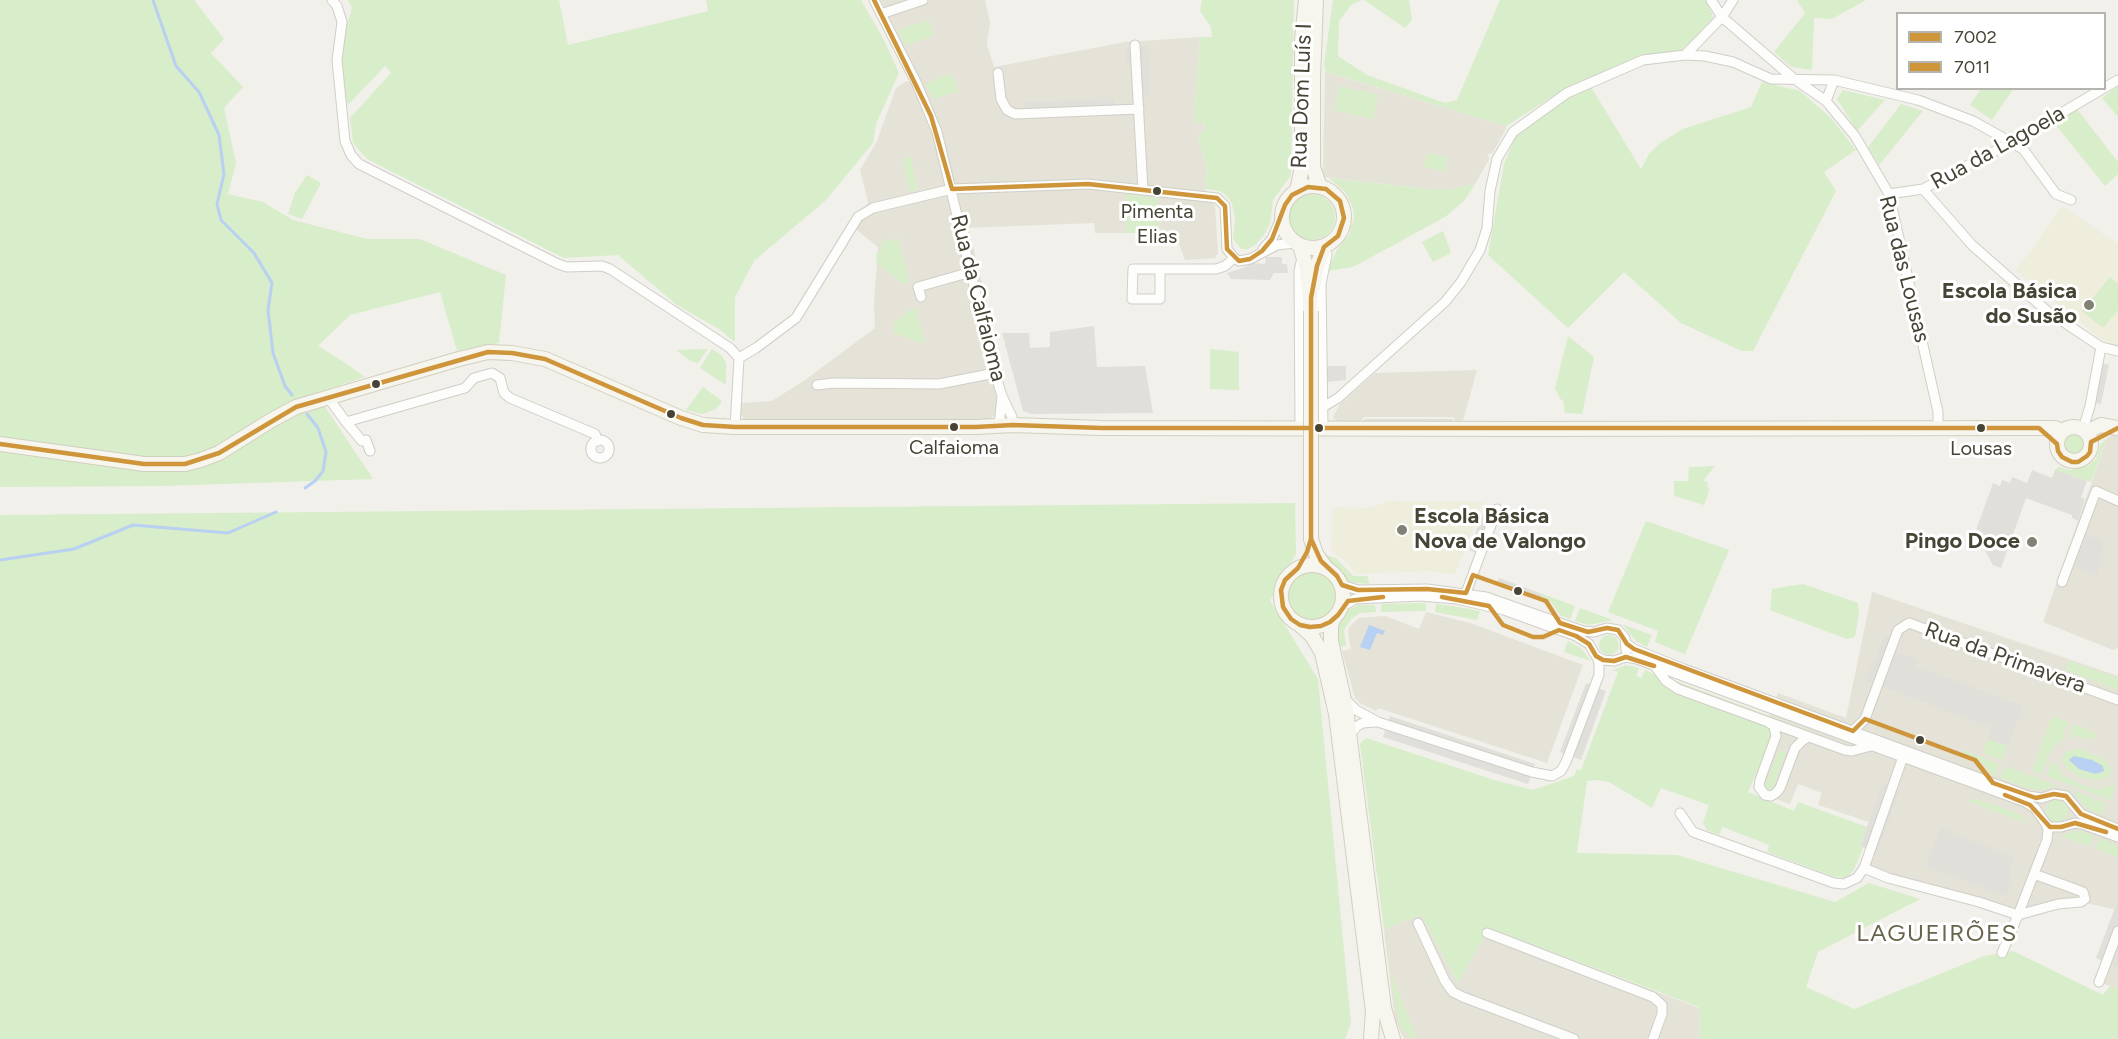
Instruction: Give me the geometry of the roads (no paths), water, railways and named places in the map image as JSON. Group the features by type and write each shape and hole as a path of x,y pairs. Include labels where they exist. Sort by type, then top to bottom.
{"main road":[{"name":"Rua Dom Luís I","path":"1297,191 1302,167 1302,40 1305,0"},
{"name":"Rua Dom Luís I","path":"1316,0 1313,167 1320,187"},
{"name":"Rua Dom Luís I","path":"1282,216 1288,199 1297,191 1308,187 1320,187 1336,196 1344,212 1341,231 1327,245 1317,266 1311,304"},
{"path":"1282,216 1287,234 1299,248 1311,304 1311,539 1298,568"},
{"path":"1299,248 1312,249 1327,245"},
{"path":"0,444 144,464 165,465 201,460 226,449 296,407 459,358 488,352 512,352 545,359 681,418 703,425 735,427 1006,425 1101,428 2055,428 2060,438 2060,454 2072,462 2082,460 2090,452 2088,437 2073,427 2060,438"},
{"path":"2088,437 2101,425 2117,428"},
{"path":"1311,539 1316,554 1326,568 1337,576 1344,595 1343,606 1331,626 1331,641 1344,698 1384,1008 1393,1039"},
{"path":"1326,568 1310,564 1292,572 1285,580 1281,590 1281,601 1291,619 1312,636 1322,653 1348,728 1373,1011 1371,1039"},
{"path":"1300,625 1321,627 1334,618"},
{"path":"1379,1039 1388,1039"}],"street":[{"path":"332,0 338,6 342,22 337,60 345,141 351,155 359,164 558,264 567,267 602,266 610,269 730,348 739,358 735,427"},
{"name":"Rua da Calfaioma","path":"874,0 932,116 952,189 995,373 1012,417 1006,425"},
{"path":"880,14 923,0"},
{"name":"Rua das Lousas","path":"1711,0 1722,17 1793,78 1826,101 1854,136 1889,195 1938,412 1938,428"},
{"path":"1685,56 1722,17 1733,0"},
{"path":"1135,45 1143,190"},
{"path":"1323,407 1338,398 1445,302 1461,282 1480,250 1487,228 1490,191 1497,159 1513,132 1547,106 1577,88 1643,60 1705,56 1733,62 1771,79 1834,80 1918,100 1973,121 2023,149 2056,194 2071,200"},
{"path":"998,73 1001,99 1007,110 1015,114 1139,109"},
{"path":"1826,101 1834,80"},
{"name":"Rua da Lagoela","path":"1889,195 1923,189 2012,142 2101,90"},
{"path":"739,358 796,318 858,218 873,208 952,189 1088,184 1217,198 1225,206 1227,249 1234,258 1239,261 1250,259 1276,245 1299,248 1299,428"},
{"path":"1923,189 1972,245 2047,311 2101,347 2118,351"},
{"path":"1262,251 1272,239 1282,216"},
{"name":"Rua Dom Luís I","path":"1323,427 1322,273 1327,245"},
{"path":"1160,269 1160,299 1132,299 1133,269 1160,269 1216,269 1226,266 1234,258"},
{"path":"921,297 918,287 971,272"},
{"path":"2088,437 2090,406 2101,347"},
{"path":"346,422 465,388 474,378 492,373 500,378 504,393 510,398 595,434 598,441"},
{"path":"817,385 834,383 939,384 995,373"},
{"path":"327,396 362,441 366,440 370,451"},
{"name":"Rua da Calfaioma","path":"1002,396 1006,425"},
{"path":"2062,582 2096,491 2118,501"},
{"path":"1466,593 1497,509"},
{"path":"1342,585 1358,590 1427,589 1466,593 1500,601 1583,631 1594,632 1612,628 1618,630 1627,644 1641,653 2028,796 2036,798 2060,794 2066,796 2081,814 2116,833"},
{"path":"1343,606 1355,599 1420,596 1457,599 1485,605 1576,636 1603,660 1631,658 1655,666 2025,802 2035,808 2046,824 2047,840 2002,953"},
{"name":"Rua da Primavera","path":"1853,731 1865,719 1898,630 1909,623 2118,699"},
{"path":"1344,698 1356,710 1378,722 1545,776 1556,775 1567,760 1599,675 1594,638 1602,630"},
{"path":"1599,675 1626,650 1627,644"},
{"path":"1655,666 1671,686 1852,751 1871,746"},
{"path":"1767,721 1774,726 1776,731 1775,743 1759,787 1766,795 1771,796 1780,788 1795,748 1809,737"},
{"path":"1348,728 1378,722"},
{"path":"1680,813 1693,832 1834,883 1844,884 1857,878 1864,868 1903,757"},
{"path":"2040,814 2042,803 2049,796"},
{"path":"2047,840 2055,830 2064,826 2073,816 2073,804"},
{"path":"2046,824 2056,828 2082,824 2116,833"},
{"path":"2116,833 2118,845"},
{"path":"1864,868 1898,881 1979,902 2018,915 2058,904 2081,902 2085,898 2083,892 2034,874"},
{"path":"1418,923 1445,981 1453,992 1463,998 1574,1039"},
{"path":"2099,982 2118,931"},
{"path":"1487,933 1653,997 1662,1005 1662,1014 1653,1039"}],"water":[{"path":"1369,625 1385,631 1383,635 1377,633 1370,650 1360,647"},
{"path":"2074,756 2092,760 2103,766 2104,771 2096,774 2079,769 2069,760"}],"waterway":[{"path":"153,0 176,66 199,92 219,135 224,174 217,204 221,220 254,253 272,283 268,310 273,353 285,386 292,395"},
{"path":"305,488 323,471 326,452 318,428 307,414"},
{"path":"0,560 74,549 133,525 228,533 276,512"}],"place":[{"name":"Pimenta Elias","path":"1157,191"},
{"name":"Escola Básica do Susão","path":"2089,305"},
{"name":"Calfaioma","path":"954,427"},
{"name":"Lousas","path":"1981,428"},
{"name":"Escola Básica Nova de Valongo","path":"1402,530"},
{"name":"Pingo Doce","path":"2032,542"}],"district":[{"name":"LAGUEIRÕES","path":"1937,934"}]}
